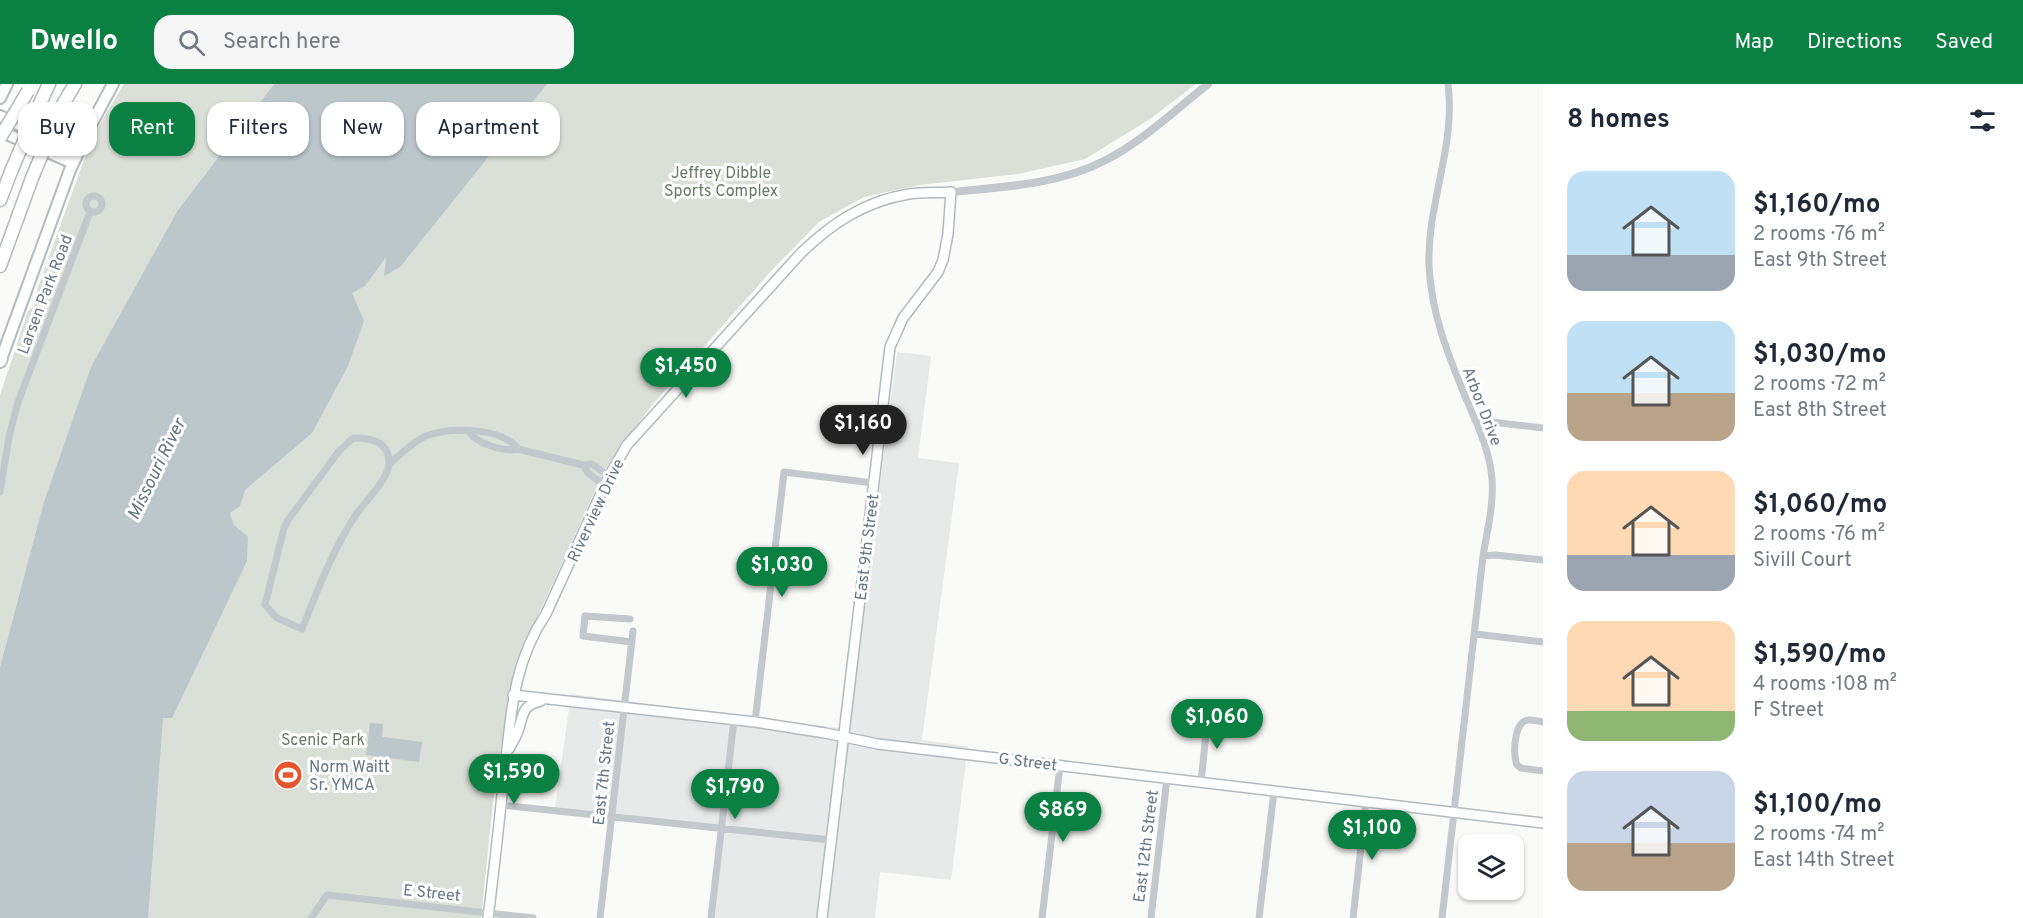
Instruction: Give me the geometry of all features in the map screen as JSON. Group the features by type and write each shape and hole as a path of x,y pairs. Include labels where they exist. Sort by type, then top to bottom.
{"highway":[{"path":"0,200 49,84"},
{"path":"0,266 32,178 62,106 75,84"},
{"path":"0,138 30,88"}],"main road":[{"path":"0,98 7,84"},
{"path":"97,115 113,84"},
{"path":"0,116 18,124"},
{"path":"0,131 73,163"},
{"path":"0,360 76,156"},
{"name":"Riverview Drive","path":"488,915 513,695 523,657 546,614 609,476 627,445 801,253 825,230 838,221 868,207 898,197 951,192"},
{"name":"East 9th Street","path":"822,918 890,346 903,318 938,272 943,260 948,234 951,192"},
{"name":"G Street","path":"513,695 755,722 878,744 1543,823"},
{"path":"507,754 519,729 524,711 532,703 546,699"}],"street":[{"path":"951,192 1020,186 1086,169 1129,146 1208,84"},
{"name":"Arbor Drive","path":"1442,918 1483,556 1491,504 1492,478 1485,444 1442,336 1432,292 1429,264 1434,211 1450,118 1448,84"},
{"name":"Larsen Park Road","path":"0,492 9,437 18,402 90,212"},
{"path":"1475,420 1543,428"},
{"path":"389,464 384,447 374,439 353,438 339,451 284,528 265,605 277,618 302,629 322,579 357,513 384,476 389,464 427,436 458,429 470,432 477,430 513,442 518,449 583,465 592,464 609,476"},
{"path":"583,465 588,473 605,486"},
{"path":"755,722 784,472 873,483"},
{"path":"1483,556 1543,560"},
{"path":"630,619 585,616 583,636 632,642"},
{"name":"East 7th Street","path":"600,918 633,631"},
{"path":"1475,634 1543,642"},
{"path":"1201,782 1208,715"},
{"path":"711,918 734,720"},
{"path":"1543,722 1526,720 1520,726 1515,754 1515,761 1521,768 1543,771"},
{"path":"1042,918 1060,766"},
{"name":"East 12th Street","path":"1151,918 1167,778"},
{"path":"1259,918 1274,791"},
{"path":"1353,918 1366,802"},
{"path":"501,805 831,840"},
{"name":"E Street","path":"310,918 327,895 488,915 533,918"}],"shaded area":[{"path":"897,352 931,356 918,458 959,463 922,740 968,746 951,880 880,872 875,918 708,918 719,826 555,808 571,694 848,729"}],"green space":[{"path":"124,84 274,84 260,102 207,102 207,156 219,156 178,210 43,505 0,667 0,395 28,311 34,306 37,290 85,156 97,156 97,128 109,109 109,156 195,156 195,102 113,102"},
{"name":"Scenic Park","path":"498,84 1196,84 1150,119 1085,159 1018,174 919,185 864,197 819,222 773,269 652,405 605,469 520,655 508,700 493,802 481,918 139,918 125,753 299,321 438,156 560,156 560,102 483,102"}],"water":[{"name":"Missouri River","path":"274,84 547,84 533,102 416,102 416,156 489,156 400,267 384,276 386,257 365,286 352,293 364,321 348,366 312,433 245,490 240,506 230,513 233,524 248,537 247,561 172,718 163,718 148,918 0,918 0,667 43,505 91,367 178,210 219,156 309,156 309,102 260,102"},
{"path":"370,723 383,724 382,737 422,742 419,762 366,755"}],"place":[{"name":"Norm Waitt Sr. YMCA","path":"288,775"}],"park label":[{"name":"Jeffrey Dibble Sports Complex","path":"721,181"}]}
